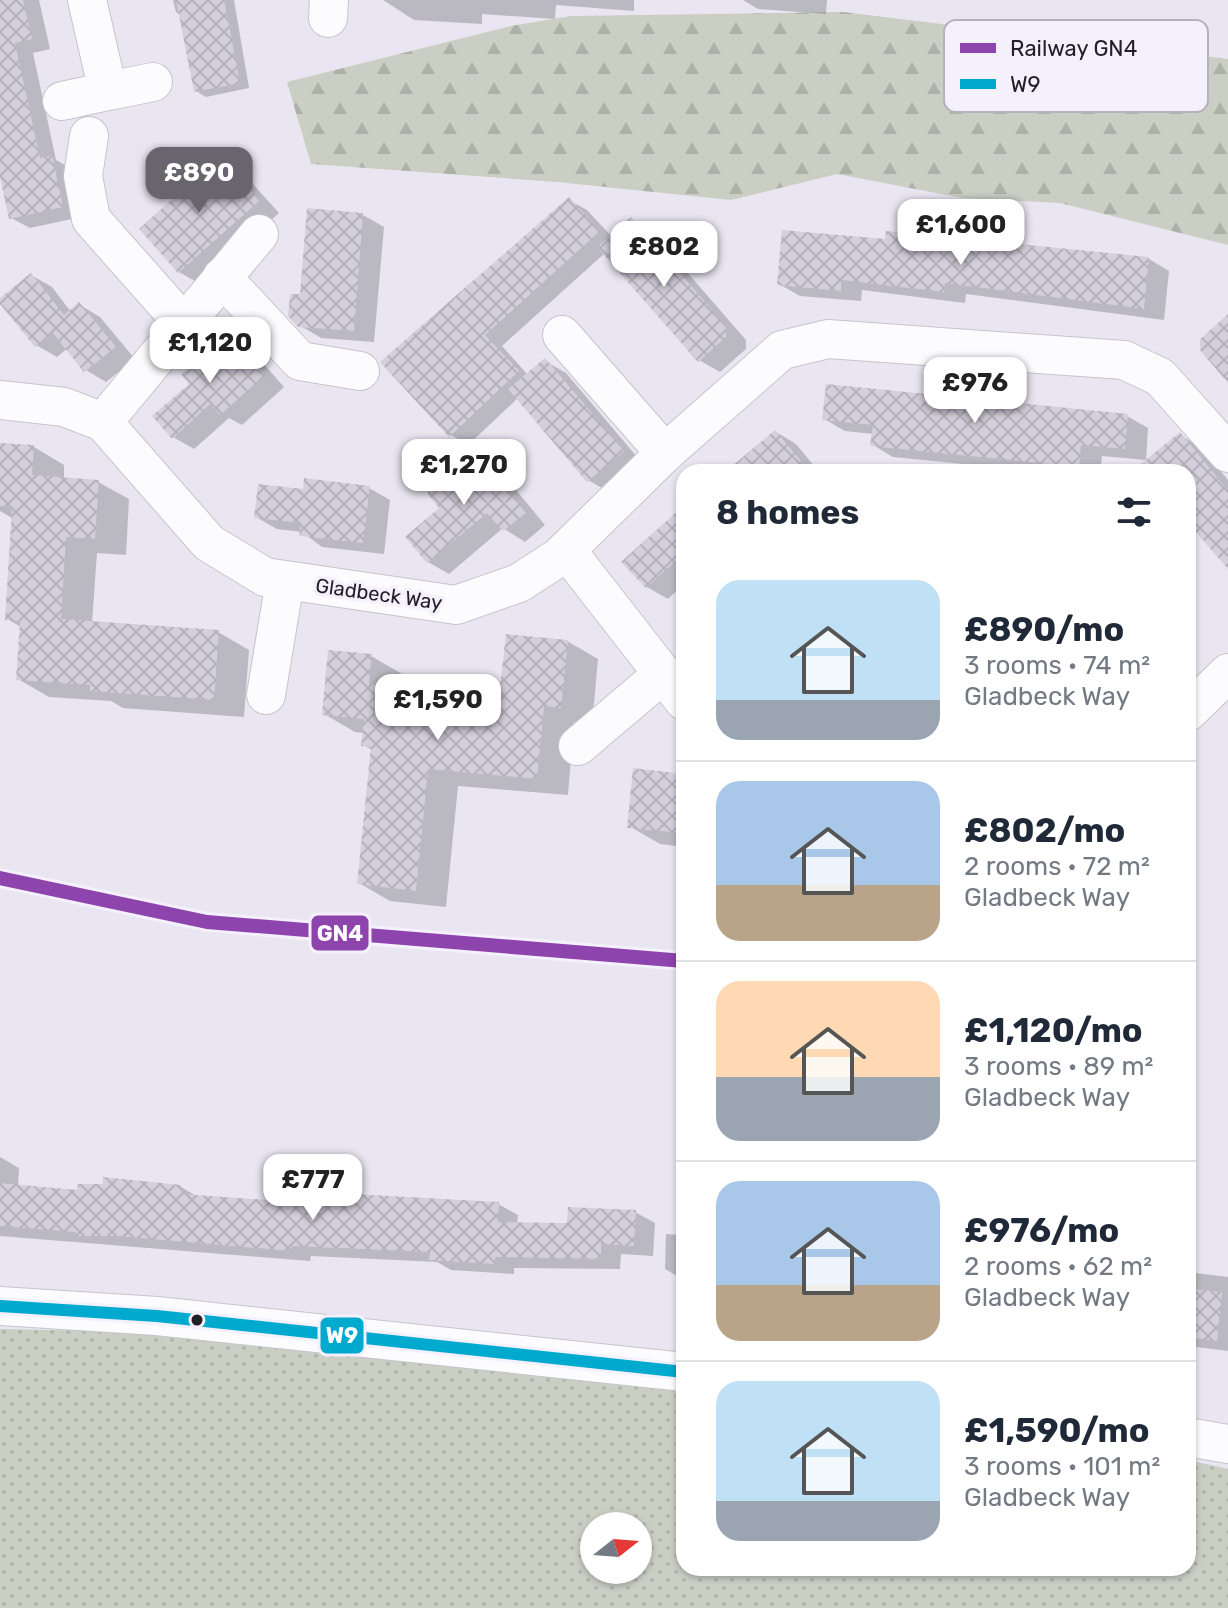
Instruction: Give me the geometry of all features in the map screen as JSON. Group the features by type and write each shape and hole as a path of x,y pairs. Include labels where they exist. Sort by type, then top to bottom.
{"street":[{"path":"87,0 108,91"},
{"path":"62,101 153,82"},
{"path":"89,136 83,176 91,219 183,323"},
{"path":"103,422 259,234"},
{"path":"222,277 300,361 360,371"},
{"path":"562,335 665,453"},
{"name":"Gladbeck Way","path":"0,400 64,407 103,422 209,543 265,577 456,605 519,583 567,551 665,453 782,350 828,339 1124,360 1160,377 1228,452"},
{"path":"567,551 673,687 578,746"},
{"path":"266,695 285,581"},
{"path":"1196,704 1228,673"},
{"path":"0,1306 157,1316 676,1371"},
{"path":"1196,1438 1228,1444"}],"green space":[{"path":"843,12 944,24 944,112 1208,112 1208,57 1228,59 1228,245 1060,203 962,198 837,174 731,200 557,182 311,164 287,82 511,26 571,16"},
{"path":"0,1329 153,1332 676,1391 676,1576 1196,1576 1196,1462 1228,1469 1228,1608 0,1608"}],"building":[{"path":"0,0 23,0 32,39 15,43 40,158 52,155 63,207 9,219 0,177"},
{"path":"176,0 224,0 240,83 194,92"},
{"path":"220,156 259,201 178,273 139,229"},
{"path":"569,197 600,231 485,335 519,371 449,437 380,362"},
{"path":"307,208 363,213 354,331 298,327 288,316 290,294 300,294"},
{"path":"631,217 726,326 726,337 698,362 597,247"},
{"path":"782,230 885,239 886,231 1149,257 1144,309 945,283 944,292 841,280 841,291 777,285"},
{"path":"31,273 64,315 79,302 116,347 84,372 52,332 35,347 0,304 0,298"},
{"path":"1228,314 1228,383 1200,350 1200,339"},
{"path":"228,333 265,375 220,415 210,404 172,439 152,416 189,384 181,374"},
{"path":"545,358 624,451 587,482 508,389"},
{"path":"826,384 1128,414 1125,449 1081,445 1079,464 1049,464 870,446 873,425 822,420"},
{"path":"775,430 803,464 735,464"},
{"path":"1180,432 1228,491 1228,569 1196,532 1196,464 1141,464"},
{"path":"0,443 34,445 32,475 99,480 95,539 66,537 61,619 219,630 214,700 90,691 90,685 16,680 20,621 5,620 12,507 0,506"},
{"path":"476,453 526,513 503,531 487,513 427,563 405,537 439,508 427,493"},
{"path":"304,478 370,486 363,543 299,536 301,523 254,518 258,484 303,489"},
{"path":"676,512 676,560 646,588 621,562"},
{"path":"506,634 568,640 561,708 544,706 537,779 428,769 416,891 357,884 371,747 361,746 364,719 322,715 328,650 372,654 369,684 499,696"},
{"path":"633,768 676,773 676,832 627,828"},
{"path":"103,1177 181,1185 181,1194 297,1202 298,1191 499,1202 498,1222 567,1223 568,1207 636,1210 634,1246 601,1244 601,1259 495,1257 495,1264 429,1260 430,1252 292,1246 291,1251 118,1236 76,1236 76,1232 0,1226 0,1183 77,1190 78,1184 103,1184"},
{"path":"1196,1290 1222,1292 1217,1341 1196,1338"}],"rail line":[{"name":"GN4","path":"0,878 207,922 676,960"}],"transit line":[{"name":"W9","path":"0,1306 157,1316 676,1371"}]}
